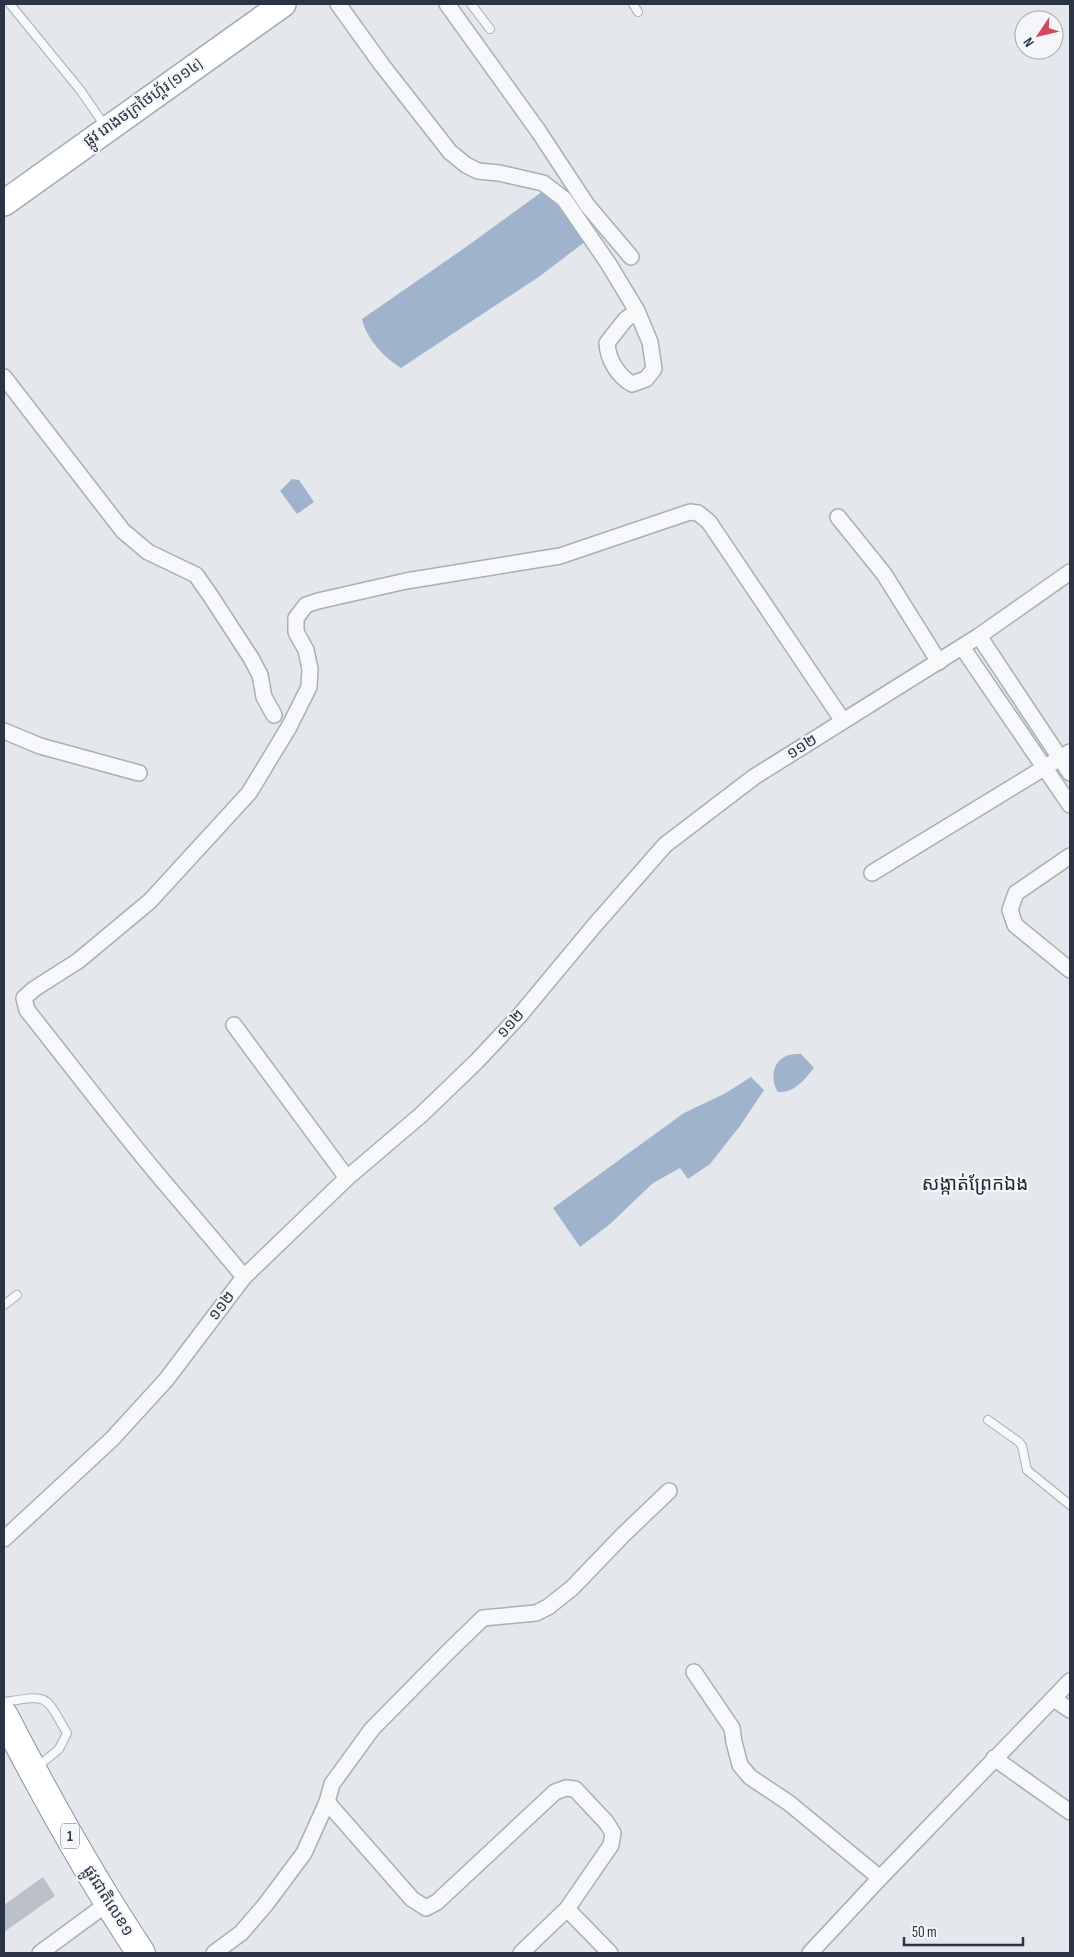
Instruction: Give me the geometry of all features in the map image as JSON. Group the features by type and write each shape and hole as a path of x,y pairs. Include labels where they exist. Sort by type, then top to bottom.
{"highway":[{"name":"ផ្លូវជាតិលេខ១","path":"4,1716 32,1771 108,1903 141,1953"}],"main road":[{"name":"ផ្លូវ រោងចក្រថៃហ្គ័រ (១១៤)","path":"4,203 283,4"}],"street":[{"path":"338,4 382,65 459,161 485,173 499,173 543,183 564,199 608,263 637,311"},
{"path":"447,4 539,132 587,205 632,257"},
{"path":"4,377 123,531 148,552 196,575 251,658 260,675 264,697 274,715"},
{"path":"244,1278 200,1222 154,1170 27,1010 24,998 34,989 78,961 150,901 249,793 289,727 309,687 310,669 306,650 296,632 296,618 306,605 406,581 560,556 690,512 698,513 709,522 843,721"},
{"path":"838,517 884,574 940,662"},
{"name":"១១២","path":"4,1539 112,1440 166,1380 244,1278 347,1178 421,1115 477,1061 520,1015 594,926 666,845 754,777 940,662 1070,572"},
{"path":"979,636 1065,755 1070,773"},
{"path":"962,647 1070,805"},
{"path":"4,731 40,746 140,772"},
{"path":"872,873 1065,755"},
{"path":"1070,856 1016,893 1010,910 1015,925 1070,970"},
{"path":"234,1026 347,1178"},
{"path":"214,1953 241,1933 266,1904 304,1853 327,1802 332,1784 372,1729 483,1618 488,1616 536,1613 548,1607 572,1588 623,1535 669,1492"},
{"path":"694,1672 732,1728 740,1765 750,1777 789,1803 880,1878"},
{"path":"810,1953 994,1758 1064,1691 1070,1710"},
{"path":"994,1758 1070,1812"},
{"path":"327,1802 412,1899 426,1908 437,1902 555,1792 566,1788 575,1789 606,1822 613,1833 611,1845 568,1909 521,1953"},
{"path":"40,1953 108,1903"},
{"path":"568,1909 610,1953"}],"lane":[{"path":"10,4 81,91 107,129"},
{"path":"471,4 490,29"},
{"path":"633,4 638,12"},
{"path":"4,1305 17,1295"},
{"path":"988,1420 1019,1442 1022,1446 1027,1470 1070,1505"},
{"path":"4,1702 33,1697 43,1698 49,1702 67,1733 59,1749 32,1771"}],"water":[{"path":"543,191 549,195 586,241 540,276 401,368 388,359 372,341 362,319"},
{"path":"292,479 299,480 314,502 297,514 280,491"},
{"path":"801,1054 814,1068 794,1088 778,1092 773,1076 776,1065 783,1057"},
{"path":"751,1077 764,1090 740,1126 710,1164 688,1179 680,1168 653,1183 610,1224 580,1247 553,1208 684,1113 724,1094"}],"building":[{"path":"43,1877 55,1896 4,1932 4,1905"}],"district":[{"name":"សង្កាត់ព្រែកឯង","path":"975,1184"}]}
